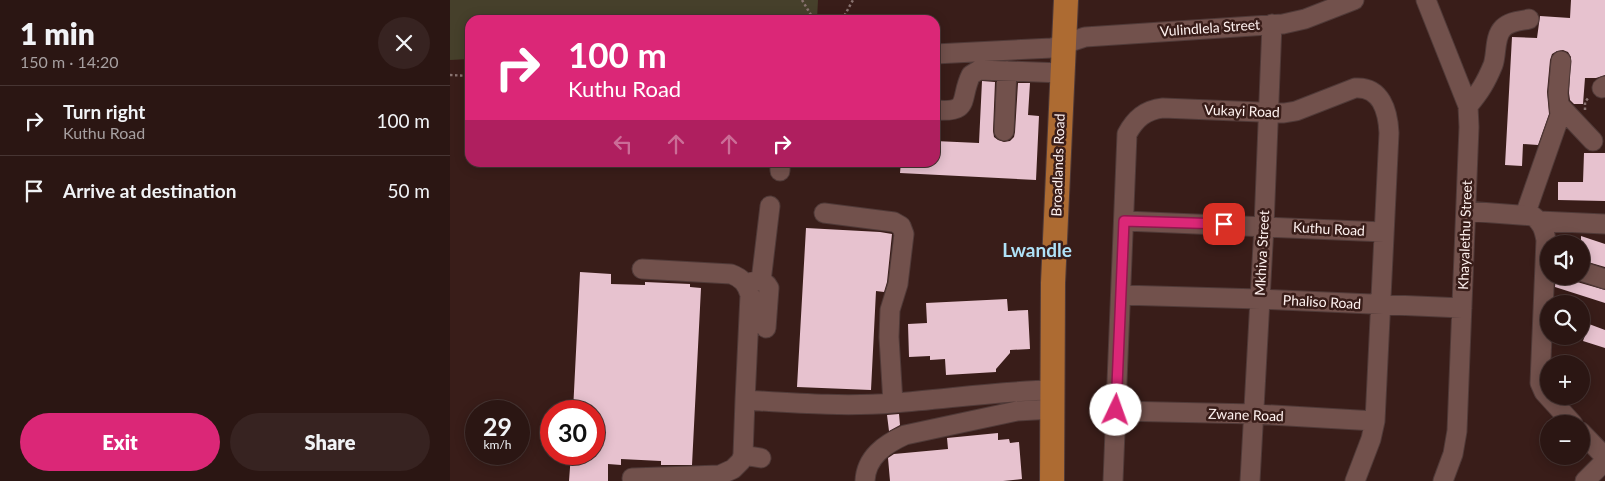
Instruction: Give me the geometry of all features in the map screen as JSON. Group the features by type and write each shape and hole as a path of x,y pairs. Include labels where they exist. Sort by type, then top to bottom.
{"main road":[{"name":"Broadlands Road","path":"1052,481 1053,282 1066,0"}],"street":[{"name":"Vulindlela Street","path":"940,54 1052,48 1085,37 1283,24 1305,19 1354,0"},
{"name":"Khayalethu Street","path":"1426,0 1468,106 1458,431 1449,479"},
{"path":"1468,106 1482,90 1493,64 1498,37 1502,29 1508,24 1529,19"},
{"name":"Mkhiva Street","path":"1250,481 1255,414 1272,24"},
{"path":"1532,218 1560,115 1558,93 1561,61"},
{"path":"940,110 958,109 965,98 969,80 979,70 1062,73"},
{"path":"1004,132 1007,71"},
{"name":"Vukayi Road","path":"1113,481 1127,134 1133,123 1143,114 1153,109 1163,108 1284,113 1296,111 1355,88 1364,87 1377,94 1389,122 1389,133 1375,421 1371,439 1355,481"},
{"path":"1560,106 1593,141"},
{"path":"632,478 720,475 734,469 743,455 750,295 770,206"},
{"path":"1466,211 1605,224"},
{"path":"824,213 894,222 901,226 904,234 898,284 890,310 889,337 893,403"},
{"path":"1532,218 1544,230 1545,235"},
{"name":"Kuthu Road","path":"1124,221 1384,232"},
{"path":"642,269 731,274 753,282 766,284 769,288 766,328"},
{"path":"1590,273 1605,279"},
{"path":"1546,285 1540,383 1544,392 1565,415"},
{"name":"Phaliso Road","path":"1122,295 1462,308"},
{"path":"745,400 846,405 893,403 1015,391 1053,400"},
{"path":"866,481 868,467 881,448 905,435 1017,411 1053,400"},
{"name":"Zwane Road","path":"1116,410 1255,414 1375,421"},
{"path":"1590,441 1605,457"},
{"path":"743,455 761,458"},
{"path":"1585,481 1605,461"}],"path":[{"path":"802,0 811,15"},
{"path":"845,15 853,0"},
{"path":"450,75 465,76"},
{"path":"1574,121 1585,110 1585,102 1591,94 1604,87"}],"shaded area":[{"path":"450,0 818,0 817,15 465,15 465,59 450,60"}],"building":[{"path":"1571,0 1605,0 1605,75 1596,78 1585,78 1583,104 1574,104 1570,100 1569,93 1571,57 1568,52 1563,50 1552,54 1547,92 1549,114 1538,145 1523,144 1522,166 1505,165 1512,37 1537,38 1540,16 1570,18"},
{"path":"982,81 995,82 993,131 994,137 1004,142 1010,141 1014,137 1018,83 1030,83 1028,115 1039,116 1036,180 900,173 901,167 940,167 940,141 979,143"},
{"path":"1584,153 1605,153 1605,201 1558,200 1558,182 1583,182"},
{"path":"806,228 892,234 887,282 884,292 876,291 871,390 797,387"},
{"path":"1590,239 1605,244 1605,267 1590,263"},
{"path":"580,272 611,274 611,284 645,285 645,282 690,284 690,287 701,288 692,465 661,465 661,461 621,459 621,465 608,464 608,481 569,481 570,465 605,465 605,400 574,400"},
{"path":"1555,285 1588,285 1605,290 1605,303 1590,298 1590,295 1580,295 1555,287"},
{"path":"1007,299 1008,311 1028,310 1030,349 1010,350 1010,353 996,369 996,372 946,375 945,359 930,360 930,356 909,357 908,324 927,323 926,303"},
{"path":"1590,324 1605,330 1605,348 1590,343"},
{"path":"899,414 900,425 889,431 887,415"},
{"path":"998,433 998,440 1009,439 1010,443 1019,442 1022,479 1003,481 890,481 888,458 894,454 948,449 947,438"}],"district":[{"name":"Lwandle","path":"1037,250"}],"route":[{"path":"1116,410 1124,221 1224,224"}]}
